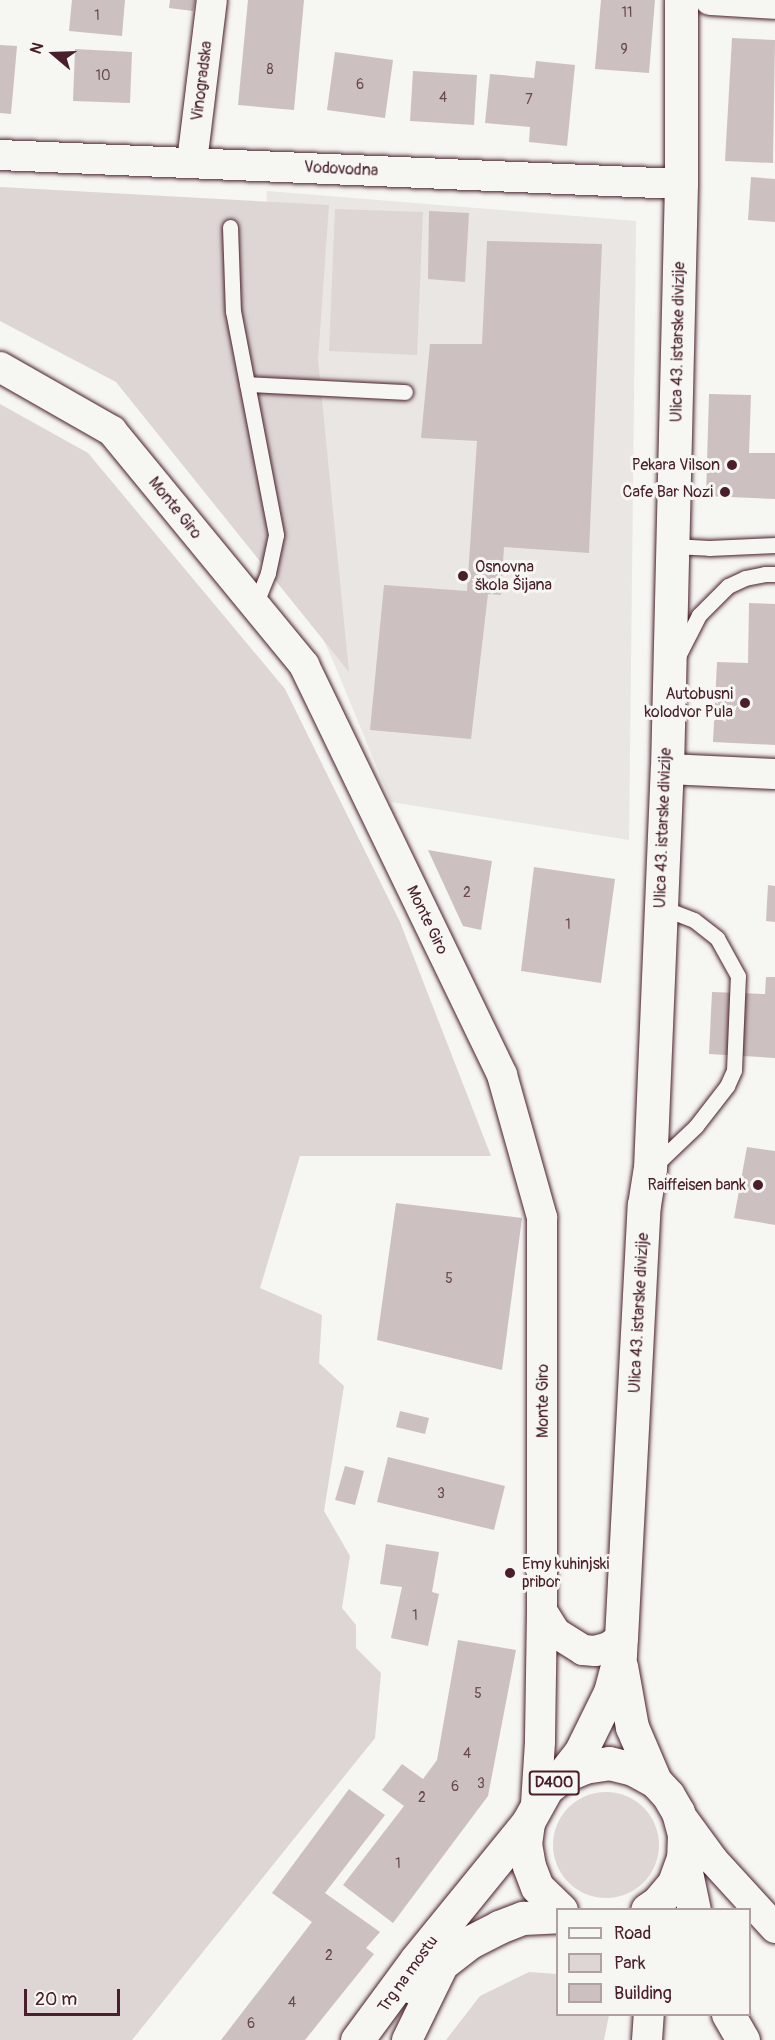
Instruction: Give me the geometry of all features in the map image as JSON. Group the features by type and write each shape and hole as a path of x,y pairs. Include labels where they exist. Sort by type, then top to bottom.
{"main road":[{"name":"Ulica 43. istarske divizije","path":"655,1781 632,1727 625,1698 621,1647 644,1205 651,1169 667,769 681,184 681,0"},
{"name":"Ulica 43. istarske divizije","path":"561,1777 581,1751 597,1721 610,1692 621,1647"},
{"name":"Trg na mostu","path":"366,2028 416,1960 532,1813 547,1788 561,1777 584,1767 609,1764 633,1769 655,1781 668,1795 678,1812 684,1834 683,1858 694,1908"},
{"path":"532,1813 525,1844 529,1866 537,1887 559,1908"},
{"name":"Trg na mostu","path":"650,1908 657,1904 674,1883 683,1858"},
{"name":"Trg na mostu","path":"366,2028 447,1958 470,1942 523,1918 556,1916"},
{"path":"729,2016 743,2040"}],"street":[{"name":"Vinogradska","path":"192,162 212,0"},
{"path":"710,0 770,2"},
{"name":"Vodovodna","path":"0,155 681,184"},
{"name":"Monte Giro","path":"0,367 112,431 304,665 502,1075 542,1216 542,1611"},
{"path":"667,769 775,774"},
{"path":"542,1611 556,1633 583,1650 595,1651 609,1647 621,1647"},
{"path":"532,1813 540,1742 542,1611"},
{"path":"678,1812 713,1860 775,1928"},
{"path":"407,2040 447,1958"},
{"path":"647,2040 649,2016"}],"lane":[{"path":"230,226 233,311 276,535 268,573 255,606"},
{"path":"247,384 405,392"},
{"path":"673,546 709,548 775,545"},
{"path":"668,678 699,615 728,586 745,578 775,574"},
{"path":"651,1169 696,1126 727,1086 734,1070 738,976 717,938 694,920 660,907"}],"shaded area":[{"name":"Osnovna škola Šijana","path":"267,191 636,221 629,840 391,802 334,663 253,488"}],"green space":[{"path":"0,187 329,205 318,360 349,672 116,382 0,321"},
{"path":"335,209 423,212 417,355 329,351"},
{"path":"0,404 88,453 285,689 400,922 491,1156 300,1156 260,1288 322,1315 319,1363 344,1386 324,1511 350,1556 342,1608 356,1625 356,1648 381,1673 375,1738 132,2040 0,2040"},
{"path":"606,1792 626,1796 644,1807 655,1825 659,1845 655,1865 644,1883 626,1894 606,1898 586,1894 568,1883 557,1865 553,1845 557,1825 568,1807 586,1796"},
{"path":"529,1972 556,1974 556,2016 609,2016 604,2040 446,2040 480,1996"}],"building":[{"path":"72,0 125,0 122,36 69,31"},
{"path":"170,0 195,0 193,11 169,8"},
{"path":"248,0 304,0 294,110 238,105"},
{"path":"601,0 655,0 649,73 595,69"},
{"path":"732,38 775,40 773,163 725,161"},
{"path":"0,45 17,46 11,114 0,113"},
{"path":"75,49 132,52 130,103 73,101"},
{"path":"335,52 393,60 385,118 327,110"},
{"path":"536,61 575,65 567,146 529,142 530,127 485,123 490,74 534,78"},
{"path":"413,71 477,75 474,125 410,121"},
{"path":"751,177 775,179 775,222 748,220"},
{"path":"429,211 469,213 465,282 428,279"},
{"path":"487,241 602,244 589,553 504,547 501,595 488,594 471,739 370,730 384,585 467,591 477,441 421,438 430,344 482,344"},
{"path":"709,394 751,395 749,453 775,453 775,499 706,496"},
{"name":"Autobusni kolodvor Pula","path":"749,603 775,604 775,745 713,742 717,662 748,663"},
{"path":"428,850 492,861 481,930 463,926"},
{"path":"534,867 615,879 601,983 521,971"},
{"path":"768,885 775,886 775,922 766,921"},
{"path":"766,977 775,977 775,1058 709,1054 712,992 765,994"},
{"name":"Raiffeisen bank","path":"747,1147 775,1151 775,1225 734,1218"},
{"path":"396,1203 522,1218 502,1370 377,1340"},
{"path":"400,1411 429,1418 425,1434 396,1427"},
{"path":"388,1457 505,1486 494,1530 377,1502"},
{"path":"345,1466 364,1471 355,1505 335,1500"},
{"path":"386,1544 439,1552 432,1592 439,1594 428,1646 391,1638 402,1587 380,1584"},
{"path":"458,1640 516,1650 488,1796 393,1923 343,1885 404,1806 382,1790 402,1764 423,1779 437,1760"},
{"path":"349,1789 385,1815 325,1893 380,1932 366,1948 374,1954 305,2040 221,2040 312,1922 272,1893"}],"place":[{"name":"Pekara Vilson","path":"732,465"},
{"name":"Cafe Bar Nozi","path":"725,492"},
{"name":"Osnovna škola Šijana","path":"463,576"},
{"name":"Autobusni kolodvor Pula","path":"745,703"},
{"name":"Raiffeisen bank","path":"758,1185"},
{"name":"Emy kuhinjski pribor","path":"510,1573"}]}
